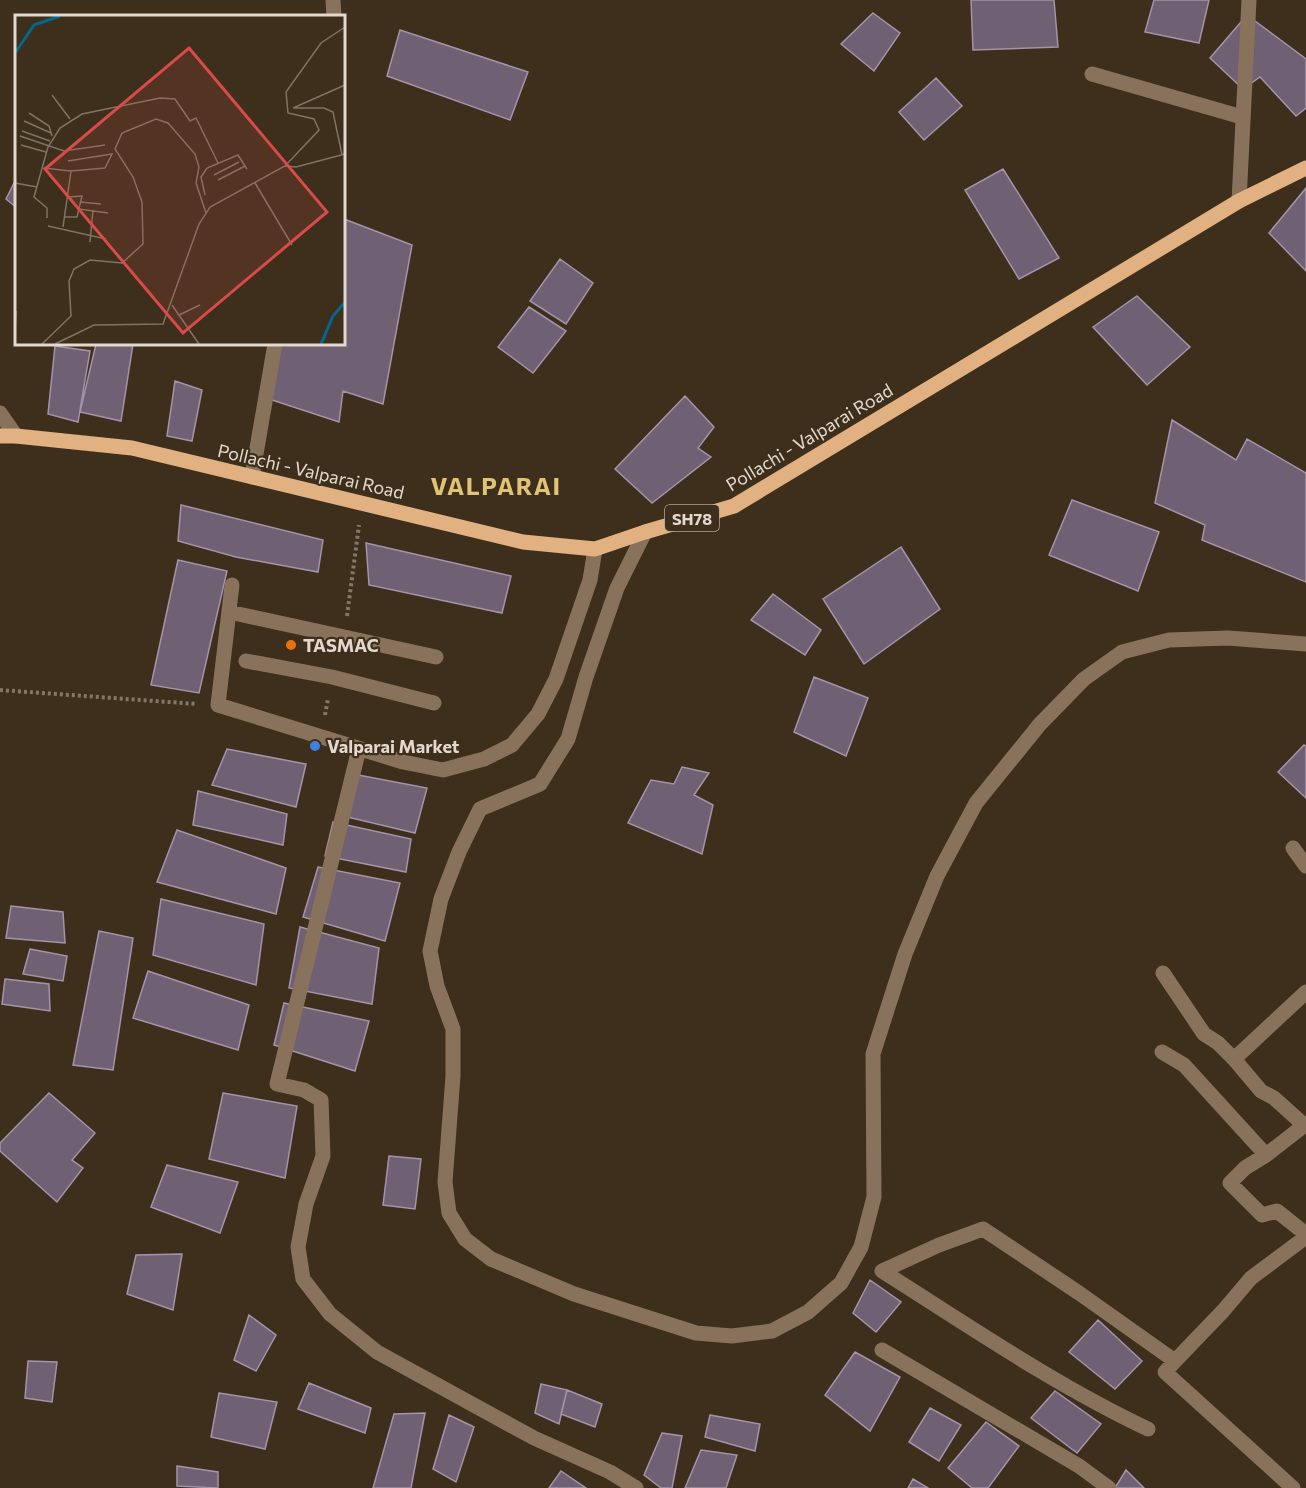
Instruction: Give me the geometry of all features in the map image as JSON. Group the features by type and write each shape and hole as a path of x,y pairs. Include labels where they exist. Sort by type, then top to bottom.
{"main road":[{"name":"Pollachi - Valparai Road","path":"0,436 132,448 523,542 595,549 734,506 1239,201 1306,168"}],"street":[{"path":"333,0 334,15"},
{"path":"1239,201 1249,0"},
{"path":"1092,74 1242,117"},
{"path":"252,477 275,345"},
{"path":"0,414 16,436"},
{"path":"645,532 618,588 586,676 568,739 540,784 480,809 459,852 441,898 430,951 437,986 453,1029 453,1076 445,1182 449,1213 465,1239 491,1259 574,1294 696,1333 732,1336 772,1331 808,1311 841,1283 861,1247 874,1197 873,1054 906,954 937,876 976,803 1040,724 1084,679 1122,652 1169,640 1240,638 1306,644"},
{"path":"218,705 403,762 443,770 484,759 512,745 538,714 556,679 590,580 595,549"},
{"path":"232,585 229,612 218,705 232,585"},
{"path":"229,612 436,657"},
{"path":"246,662 332,677 434,703"},
{"path":"359,749 277,1084 304,1090 321,1100 323,1156 306,1204 298,1247 303,1279 330,1314 377,1352 534,1438 610,1472 636,1488"},
{"path":"1293,848 1306,866"},
{"path":"1163,974 1204,1034 1218,1043 1261,1091 1274,1098 1305,1125 1245,1168 1230,1183 1262,1215 1277,1210 1306,1235 1251,1278 1165,1372 1293,1488"},
{"path":"1234,1059 1306,992"},
{"path":"1162,1052 1184,1065 1266,1155"},
{"path":"1148,1428 1104,1408 1044,1373 882,1271 939,1245 983,1229 1175,1361"},
{"path":"882,1350 1079,1466 1109,1488"}],"path":[{"path":"0,690 218,705"}],"building":[{"path":"971,0 1054,0 1058,47 973,50"},
{"path":"1154,0 1209,0 1199,43 1145,32"},
{"path":"873,13 900,33 874,71 841,44"},
{"path":"1247,15 1306,59 1306,108 1296,116 1260,77 1243,89 1210,58"},
{"path":"400,30 528,72 510,120 387,76"},
{"path":"936,78 962,106 924,140 899,112"},
{"path":"1003,169 1059,258 1019,279 965,190"},
{"path":"15,181 15,206 6,199"},
{"path":"1306,188 1306,271 1269,233"},
{"path":"345,219 412,245 383,404 343,391 339,422 266,398 277,345 345,345"},
{"path":"560,259 593,283 566,324 530,301"},
{"path":"1137,296 1190,347 1147,385 1093,327"},
{"path":"529,307 566,331 533,373 498,347"},
{"path":"96,345 133,345 121,421 80,412"},
{"path":"55,346 90,351 78,422 48,414"},
{"path":"175,381 202,390 192,441 167,436"},
{"path":"685,396 714,427 698,448 711,457 652,503 615,469"},
{"path":"1172,420 1236,460 1247,439 1306,473 1306,582 1202,540 1205,525 1155,503"},
{"path":"1072,500 1159,532 1138,591 1049,555"},
{"path":"181,505 323,540 318,572 236,557 178,541"},
{"path":"366,543 511,576 502,613 369,585"},
{"path":"901,547 940,609 864,664 823,599"},
{"path":"178,560 227,571 199,693 151,685"},
{"path":"773,594 821,630 805,655 751,620"},
{"path":"814,677 868,698 846,756 794,732"},
{"path":"1304,745 1306,746 1306,798 1278,772"},
{"path":"227,749 306,764 296,807 212,785"},
{"path":"682,767 709,773 694,795 713,805 702,854 628,823 651,780 674,784"},
{"path":"353,774 427,788 415,833 343,816"},
{"path":"198,791 287,814 283,845 193,825"},
{"path":"333,822 411,839 406,872 325,856"},
{"path":"177,830 286,868 276,914 157,882"},
{"path":"318,867 400,883 385,941 303,917"},
{"path":"161,899 264,924 256,985 153,955"},
{"path":"11,906 63,912 65,943 6,938"},
{"path":"300,927 379,948 372,1004 289,988"},
{"path":"99,931 133,938 113,1070 73,1065"},
{"path":"30,949 67,956 63,981 23,974"},
{"path":"148,971 249,1005 238,1050 133,1018"},
{"path":"5,979 49,984 50,1011 2,1004"},
{"path":"284,1003 369,1021 355,1071 274,1045"},
{"path":"49,1093 95,1133 72,1160 83,1168 57,1202 0,1151 0,1143"},
{"path":"223,1093 297,1106 285,1178 209,1159"},
{"path":"389,1156 421,1159 415,1209 383,1205"},
{"path":"167,1165 238,1182 220,1233 151,1207"},
{"path":"182,1254 173,1310 127,1294 136,1255"},
{"path":"870,1280 901,1302 876,1332 853,1313"},
{"path":"249,1315 276,1335 256,1371 234,1360"},
{"path":"1098,1320 1142,1361 1115,1389 1069,1352"},
{"path":"855,1352 900,1377 870,1431 825,1395"},
{"path":"28,1361 57,1362 52,1402 25,1398"},
{"path":"309,1383 371,1408 365,1433 298,1409"},
{"path":"541,1384 567,1390 559,1424 535,1413"},
{"path":"567,1390 602,1404 595,1427 561,1414"},
{"path":"1055,1391 1101,1424 1077,1453 1031,1418"},
{"path":"219,1393 277,1402 265,1449 211,1437"},
{"path":"930,1408 961,1425 939,1461 909,1442"},
{"path":"425,1413 411,1488 373,1488 394,1414"},
{"path":"449,1415 474,1427 456,1482 433,1469"},
{"path":"710,1415 760,1424 755,1451 705,1437"},
{"path":"986,1422 1019,1446 988,1488 972,1488 948,1468"},
{"path":"662,1433 682,1436 672,1488 661,1488 644,1475"},
{"path":"701,1450 737,1455 726,1488 685,1488"},
{"path":"177,1466 218,1472 218,1488 177,1486"},
{"path":"1126,1470 1144,1488 1115,1488"},
{"path":"561,1471 586,1488 549,1488"},
{"path":"913,1479 928,1488 908,1488"}],"place":[{"name":"TASMAC","path":"291,645"},
{"name":"Valparai Market","path":"315,746"}],"district":[{"name":"VALPARAI","path":"496,485"}]}
